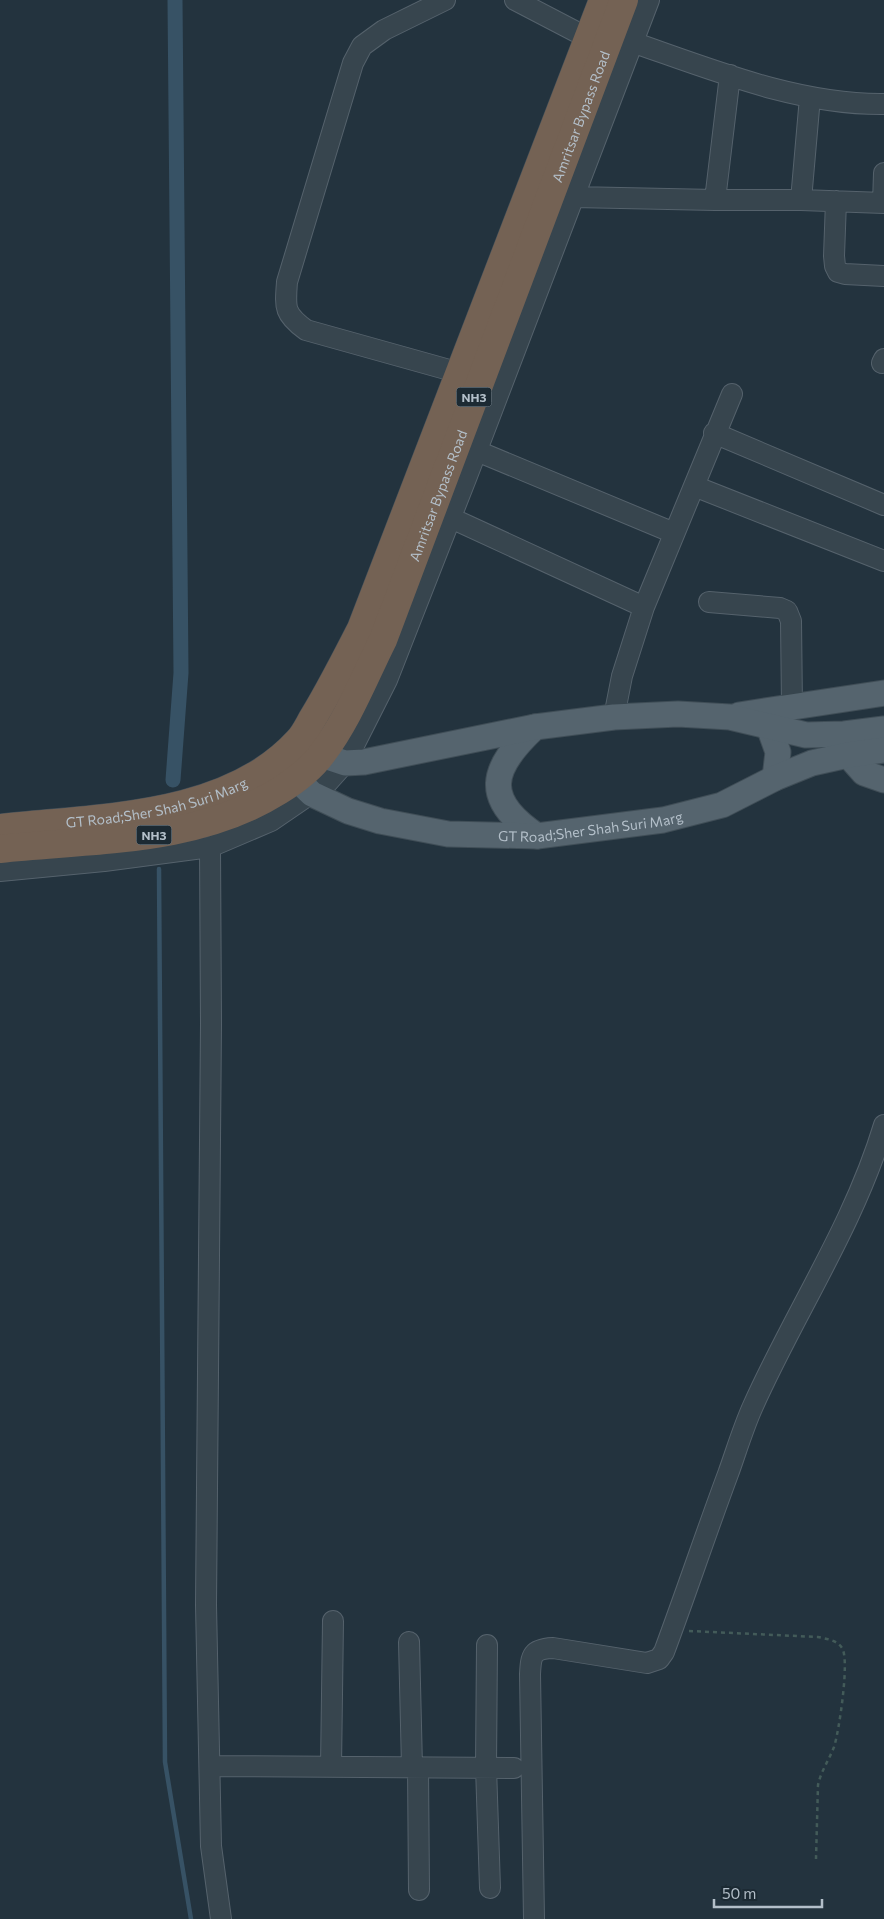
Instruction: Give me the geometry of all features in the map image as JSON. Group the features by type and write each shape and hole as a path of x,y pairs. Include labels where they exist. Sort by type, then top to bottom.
{"highway":[{"name":"Amritsar Bypass Road","path":"277,761 299,740 320,707 361,629 603,0"},
{"name":"Amritsar Bypass Road","path":"305,787 333,759 340,729 383,640 624,0"},
{"name":"GT Road;Sher Shah Suri Marg","path":"0,828 101,818 185,804 211,797 240,784 277,761"},
{"name":"GT Road;Sher Shah Suri Marg","path":"0,848 150,836 194,827 245,809 270,796 305,787"}],"main road":[{"path":"730,717 884,693"},
{"path":"299,740 333,759 364,762 535,727 614,717 678,714 730,717 806,735 844,734 884,729"},
{"path":"535,727 517,744 505,759 499,773 498,788 502,802 510,815 537,836"},
{"path":"769,727 778,752 775,778"},
{"name":"GT Road;Sher Shah Suri Marg","path":"277,761 305,787 348,810 380,821 448,834 537,836 608,828 680,816 722,805 775,778 812,763 884,750"},
{"path":"848,755 864,773 884,780"}],"street":[{"path":"445,0 384,30 362,46 353,63 287,282 286,304 291,320 306,330 460,373"},
{"path":"515,0 588,38"},
{"path":"333,759 387,680 477,451 649,0"},
{"path":"632,42 730,75 810,97 839,102 884,104"},
{"path":"715,200 730,75"},
{"path":"801,200 810,97"},
{"path":"574,197 883,203 884,173"},
{"path":"836,201 834,256 838,272 884,276"},
{"path":"614,717 622,676 644,607 714,433 732,394"},
{"path":"714,433 884,505"},
{"path":"477,451 674,533"},
{"path":"694,486 884,561"},
{"path":"450,518 644,607"},
{"path":"710,602 780,608 787,611 791,620 792,707"},
{"path":"0,871 104,861 210,847 271,821 305,787"},
{"path":"210,847 211,1024 206,1605 211,1846 221,1919"},
{"path":"534,1919 530,1674 530,1661 533,1654 538,1650 553,1648 654,1662 664,1652 706,1531 752,1409 776,1355 810,1295 854,1206 874,1160 884,1125"},
{"path":"331,1767 333,1621"},
{"path":"409,1642 419,1890"},
{"path":"487,1645 486,1768 490,1888"},
{"path":"210,1766 514,1768"}],"path":[{"path":"672,1630 818,1637 837,1643 844,1649 844,1680 835,1745 819,1777 816,1858"}],"waterway":[{"path":"173,780 181,673 175,0"},
{"path":"159,869 165,1762 191,1919"}]}
